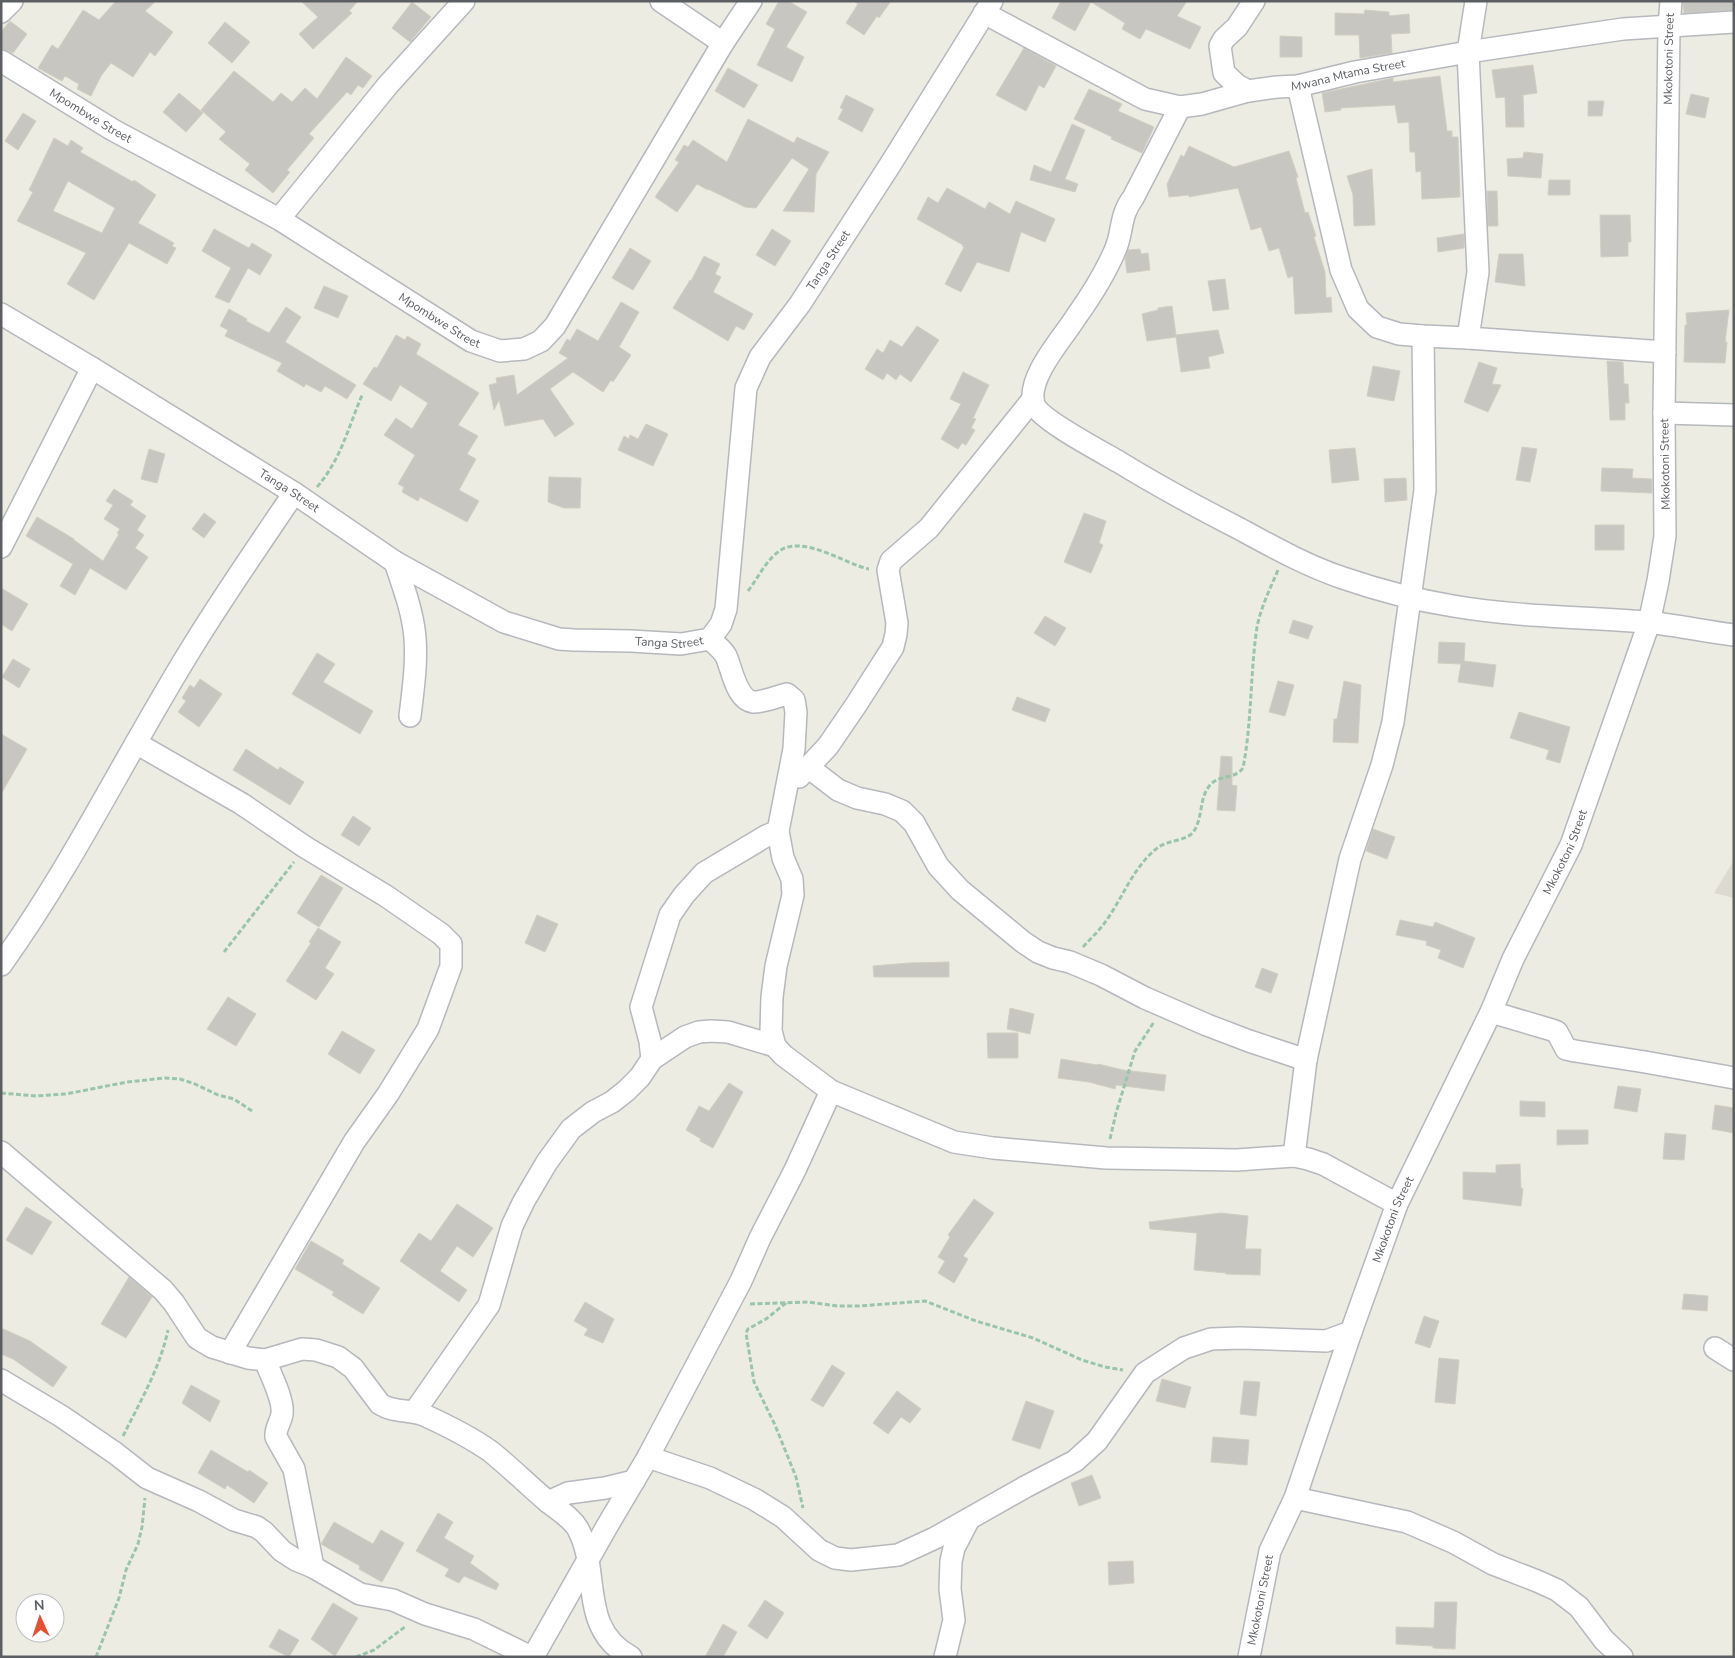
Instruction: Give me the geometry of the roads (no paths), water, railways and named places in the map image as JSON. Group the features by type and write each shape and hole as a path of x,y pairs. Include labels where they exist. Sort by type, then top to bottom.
{"street":[{"path":"1,12 12,1"},
{"path":"279,219 388,85 464,1"},
{"path":"661,1 723,43"},
{"name":"Mpombwe Street","path":"1,61 113,130 279,219 471,341 500,351 524,349 541,341 554,326 723,43 751,1"},
{"path":"1248,91 1237,85 1224,73 1220,46 1224,39 1237,27 1254,1"},
{"path":"1468,338 1478,272 1468,52 1476,1"},
{"name":"Mkokotoni Street","path":"1249,1657 1270,1551 1295,1498 1351,1332 1397,1204 1491,1012 1513,959 1571,845 1649,623 1665,536 1664,413 1669,27 1671,1"},
{"name":"Mwana Mtama Street","path":"988,7 1145,99 1180,107 1202,104 1248,91 1277,86 1298,86 1355,72 1468,52 1624,30 1734,22"},
{"name":"Tanga Street","path":"1,314 92,368 299,497 395,562 504,622 559,639 681,644 710,639 720,624 726,609 746,388 760,357 805,296 988,7"},
{"path":"1298,86 1341,270 1358,309 1377,327 1399,334 1666,352"},
{"path":"1180,107 1133,198 1127,206 1121,222 1116,247 1102,275 1048,358 1035,384 1033,399 1037,410 1060,427 1153,483 1284,553 1341,578 1452,606 1497,612 1649,623 1734,635"},
{"path":"1294,1156 1306,1060 1350,859 1388,747 1393,722 1425,490 1423,336"},
{"path":"1,547 92,368"},
{"path":"785,792 828,746 893,647 897,623 888,566 891,561 929,528 1033,399"},
{"path":"1664,413 1734,415"},
{"path":"1,965 27,929 70,860 196,640 299,497"},
{"path":"395,562 410,612 415,637 416,663 410,716"},
{"path":"710,639 723,652 734,681 744,696 752,702 760,702 787,694 794,700 796,712 794,749 778,830 783,858 792,879 793,895 776,966 772,997 771,1031 775,1046 783,1055 831,1091 954,1142 1003,1149 1106,1158 1237,1160 1294,1156 1323,1164 1397,1204"},
{"path":"136,743 242,804 305,847 386,896 441,934 451,944 451,966 428,1030 388,1094 354,1142 230,1353"},
{"path":"808,767 838,790 857,798 885,804 902,811 914,824 938,866 960,890 1023,942 1038,952 1052,958 1070,962 1101,975 1207,1025 1306,1060"},
{"path":"652,1059 650,1041 641,1008 670,915 684,895 704,873 778,830"},
{"path":"1491,1012 1557,1032 1566,1049 1575,1052 1734,1078"},
{"path":"416,1411 489,1305 512,1226 547,1162 571,1129 626,1091 640,1077 652,1059 685,1037 699,1032 728,1032 775,1046"},
{"path":"1,1380 61,1416 115,1453 147,1478 199,1501 234,1520 257,1527 282,1551 360,1594 393,1600 426,1614 474,1629 532,1657 648,1457 729,1304 795,1170 831,1091"},
{"path":"1,1152 163,1290 198,1338 212,1347 248,1358 265,1360 302,1349 316,1350 338,1357 353,1368 380,1404 386,1408 416,1411 460,1433 489,1451 564,1514 578,1529 588,1558 592,1598 598,1618 608,1638 620,1651 631,1657"},
{"path":"648,1457 710,1478 754,1499 783,1517 819,1550 835,1558 851,1560 898,1554 914,1549 1024,1487 1076,1461 1097,1441 1145,1373 1184,1348 1212,1339 1326,1341 1351,1332"},
{"path":"1715,1348 1734,1360"},
{"path":"265,1360 282,1405 282,1416 275,1432 276,1437 294,1469 313,1567"},
{"path":"548,1502 568,1493 605,1488 634,1481"},
{"path":"1295,1498 1407,1522 1453,1542 1493,1564 1557,1590 1579,1607 1604,1640 1622,1657"},
{"path":"945,1657 954,1620 950,1589 951,1561 954,1548 969,1519"}]}
